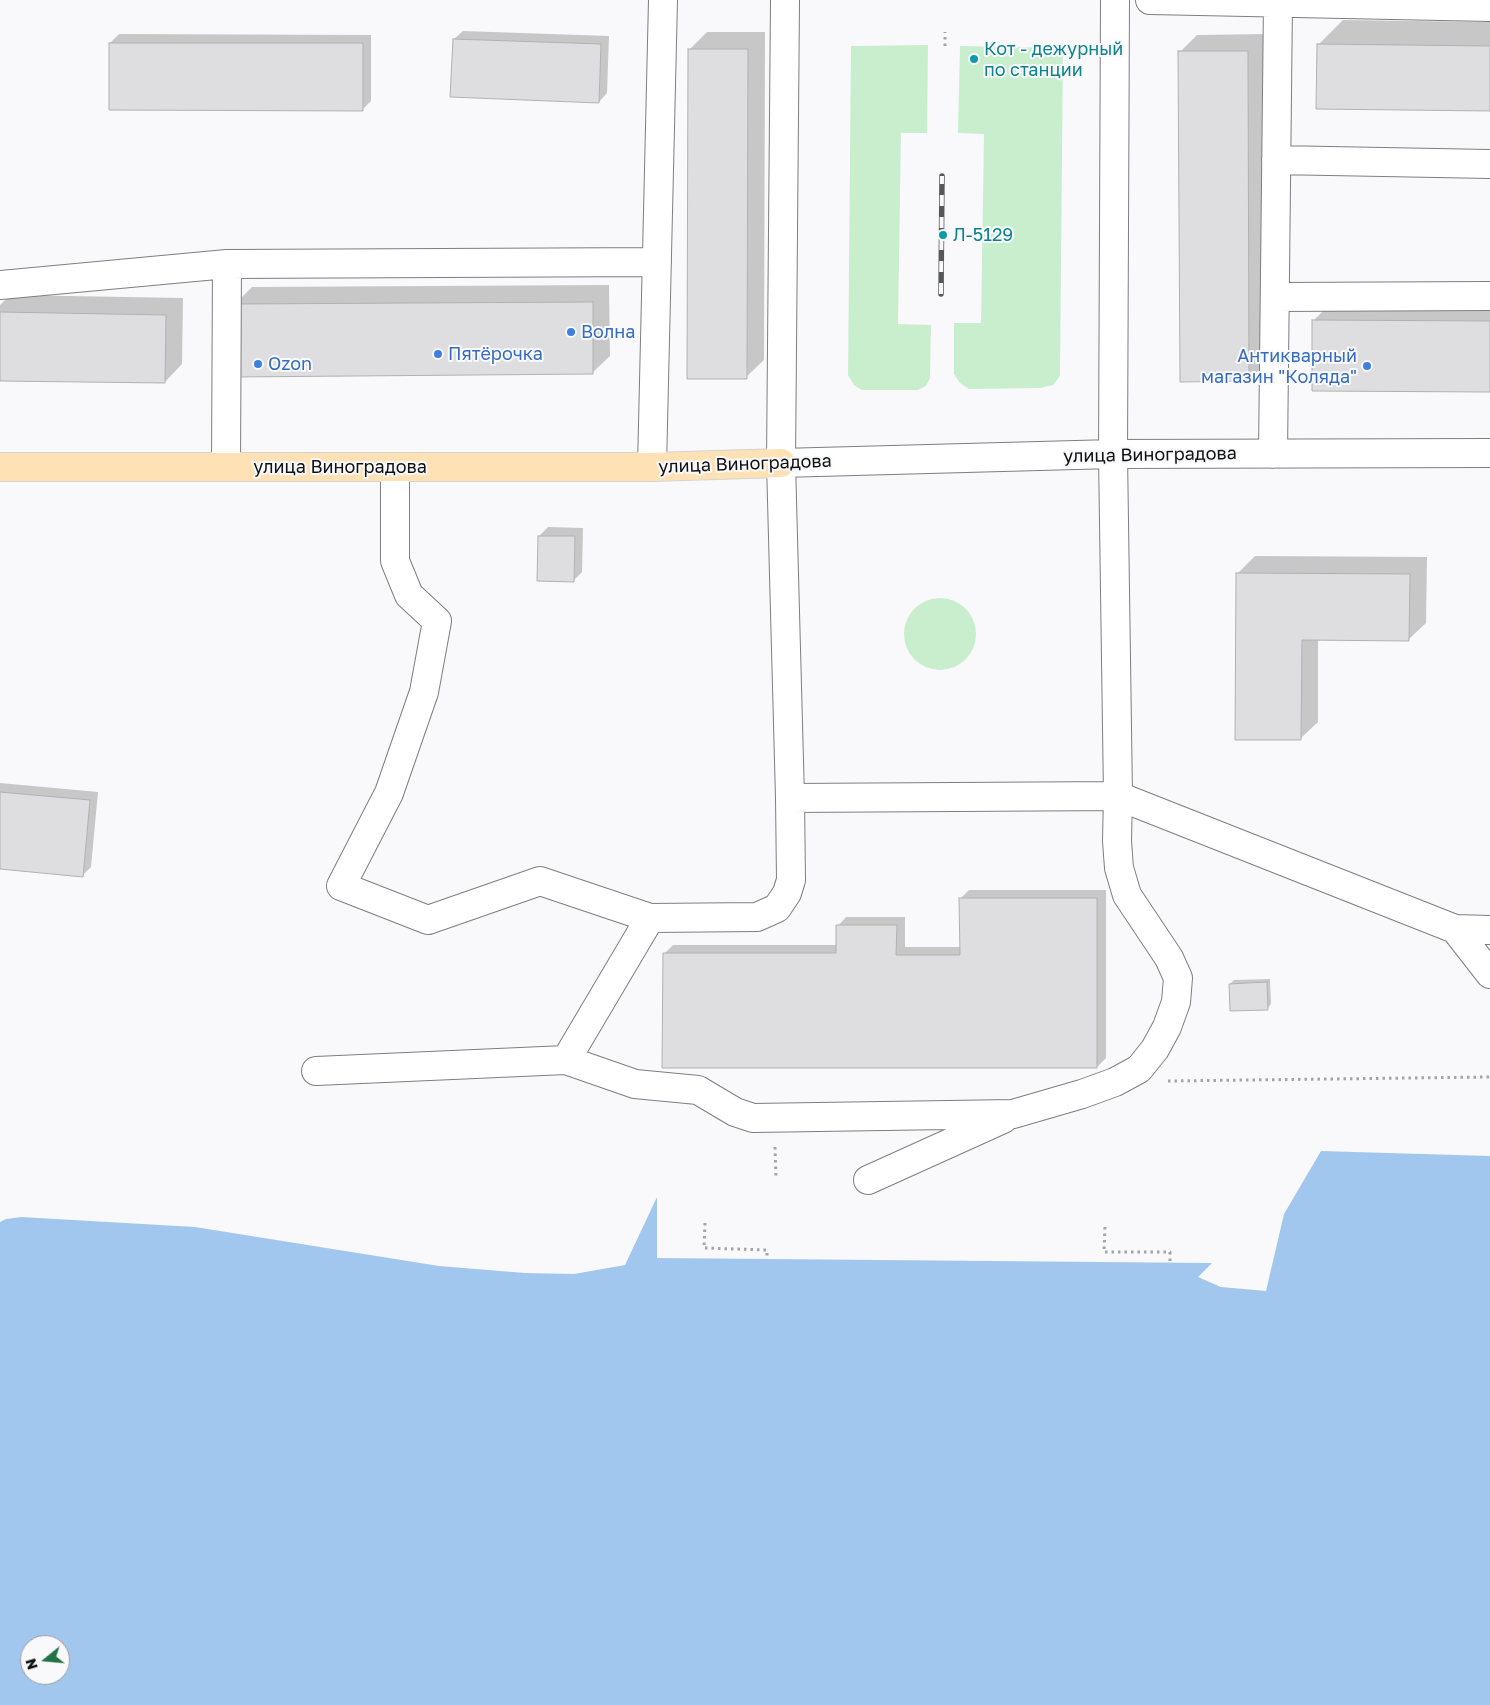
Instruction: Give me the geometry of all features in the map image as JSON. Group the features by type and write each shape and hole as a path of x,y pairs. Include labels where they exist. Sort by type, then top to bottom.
{"main road":[{"name":"улица Виноградова","path":"0,467 652,467 781,463"}],"street":[{"path":"652,467 663,0"},
{"path":"395,467 395,562 409,595 437,621 424,692 389,793 341,886 428,920 540,881 650,918 757,917 776,908 787,893 791,880 781,463 784,0"},
{"path":"868,1180 1013,1114 1082,1094 1115,1082 1140,1069 1156,1049 1167,1027 1176,1002 1178,978 1169,958 1127,895 1119,868 1116,841 1118,796 1113,454 1116,0"},
{"path":"1150,0 1490,7"},
{"path":"1273,454 1278,2"},
{"path":"1276,160 1490,164"},
{"path":"0,285 227,264 657,262"},
{"path":"226,467 227,264"},
{"path":"1275,296 1490,296"},
{"name":"улица Виноградова","path":"781,463 1113,454 1490,453"},
{"path":"790,798 1118,796 1455,929 1490,930"},
{"path":"566,1060 650,918"},
{"path":"1455,929 1490,974"},
{"path":"316,1071 566,1060 635,1084 698,1090 735,1112 753,1118 1013,1114"}],"path":[{"path":"944,46 945,32"},
{"path":"1164,1082 1490,1077"},
{"path":"705,1223 704,1248 767,1250 767,1259"},
{"path":"1105,1227 1104,1252 1170,1252 1170,1262"}],"green space":[{"path":"928,45 927,133 901,133 898,324 931,325 930,378 926,386 918,390 862,390 854,385 848,375 851,46"},
{"path":"960,46 1063,48 1060,376 1053,385 1040,388 969,389 960,383 954,374 954,323 981,323 984,134 958,133"},
{"path":"947,598 966,608 974,620 976,634 974,648 966,660 954,668 933,670 914,660 906,648 904,627 914,608 926,600"}],"water":[{"path":"1321,1151 1490,1156 1490,1705 0,1705 0,1222 6,1219 21,1217 195,1227 439,1266 525,1273 574,1274 625,1265 657,1197 657,1258 1212,1263 1198,1277 1221,1287 1266,1291 1284,1214"}],"building":[{"path":"453,39 601,44 599,103 450,97"},
{"path":"109,43 363,43 363,111 109,110"},
{"path":"1317,44 1490,46 1490,111 1316,109"},
{"path":"688,49 748,49 747,379 687,379"},
{"path":"1178,51 1248,51 1249,381 1180,382"},
{"path":"593,302 593,374 234,377 234,304"},
{"path":"0,312 166,315 165,383 0,381"},
{"path":"1312,320 1490,321 1490,392 1312,391"},
{"path":"538,536 575,536 574,582 537,581"},
{"path":"1236,573 1410,574 1409,641 1302,640 1301,740 1235,740"},
{"path":"0,792 90,800 83,877 0,869"},
{"path":"959,898 1097,898 1097,1068 662,1068 663,953 836,953 836,925 897,925 896,955 960,955"},
{"path":"1267,982 1268,1010 1230,1011 1229,984"}],"railway":[{"path":"941,294 942,176"}],"place":[{"name":"Кот - дежурный по станции","path":"974,59"},
{"name":"Л-5129","path":"943,235"},
{"name":"Волна","path":"571,332"},
{"name":"Пятёрочка","path":"438,354"},
{"name":"Ozon","path":"258,364"},
{"name":"Антикварный магазин \"Коляда\"","path":"1367,366"}]}
